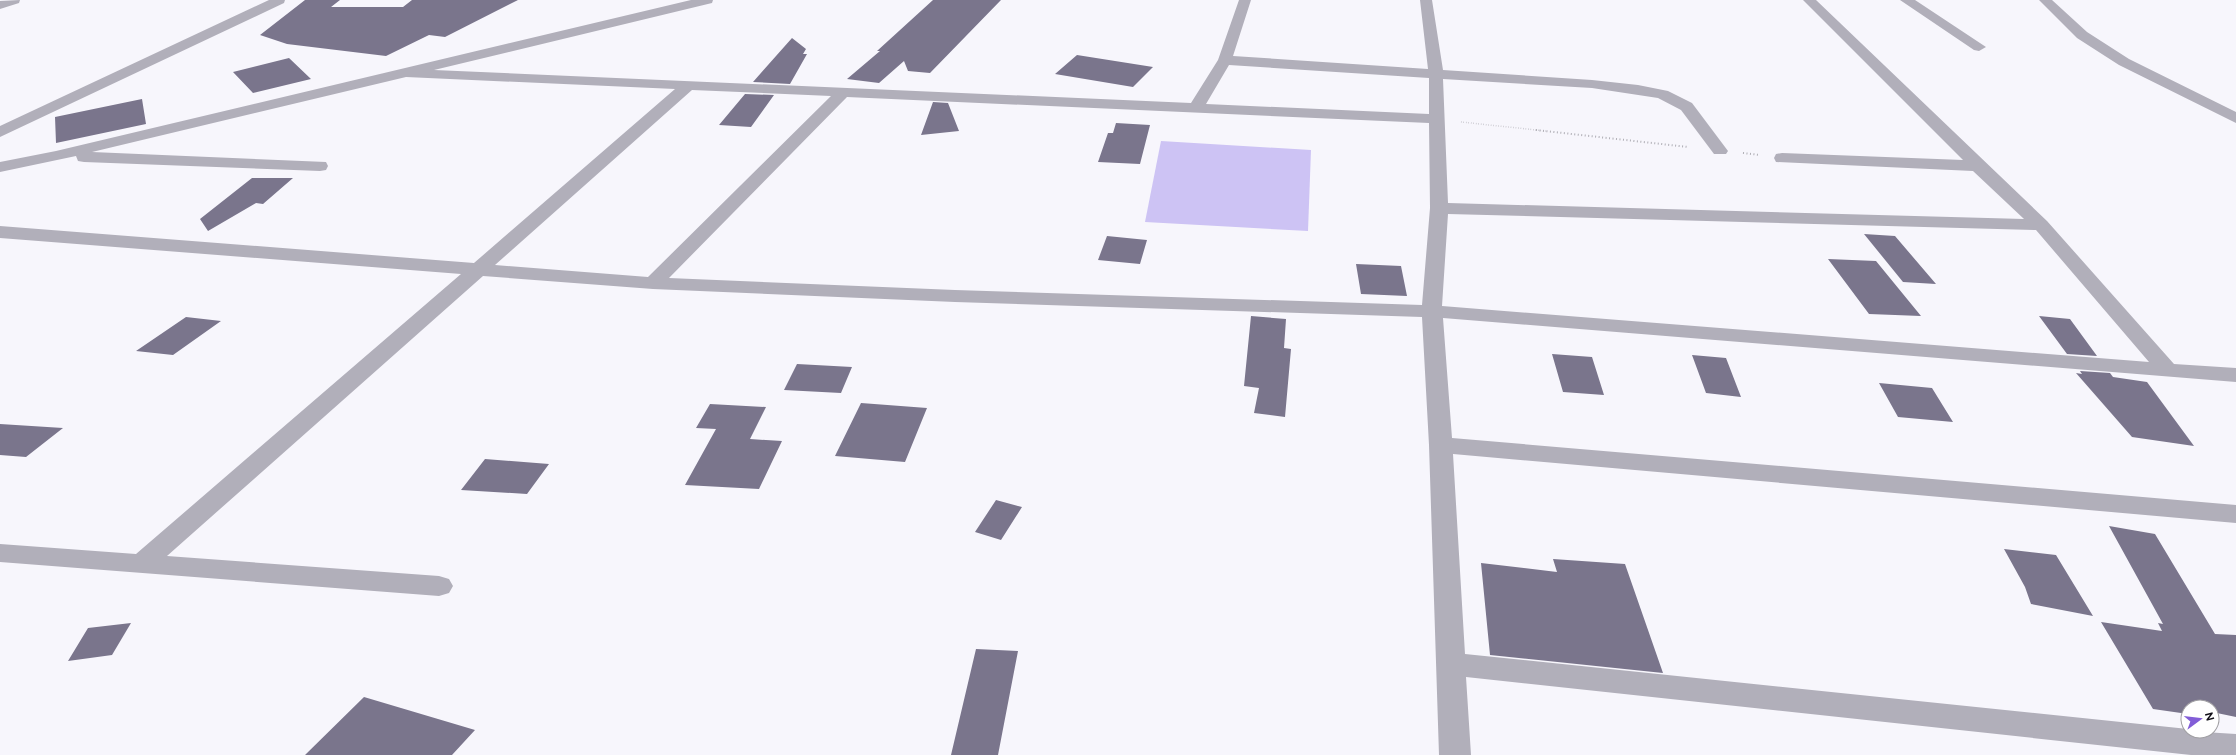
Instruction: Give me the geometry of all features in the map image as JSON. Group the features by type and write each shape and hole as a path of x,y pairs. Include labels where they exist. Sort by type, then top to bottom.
{"street":[{"path":"0,5 14,0"},
{"path":"0,132 278,0"},
{"path":"0,166 56,156 409,73 707,0"},
{"path":"1196,108 1225,60 1245,0"},
{"path":"1426,0 1436,75 1439,208 1432,311 1441,445 1455,755"},
{"path":"1809,0 1864,52 1978,166 2041,225 2168,370"},
{"path":"1906,0 1979,48"},
{"path":"2046,0 2082,35 2124,62 2236,118"},
{"path":"1225,60 1592,84 1641,90 1670,97 1682,103 1720,151"},
{"path":"409,73 1436,119"},
{"path":"144,562 688,86"},
{"path":"653,283 844,92"},
{"path":"56,156 320,166"},
{"path":"1782,158 1978,166"},
{"path":"1439,208 2041,225"},
{"path":"0,232 653,283 955,296 1432,311 2236,375"},
{"path":"1441,445 2236,514"},
{"path":"0,553 144,562 439,586"},
{"path":"1450,664 2236,748"}],"path":[{"path":"1436,119 1782,158"}],"shaded area":[{"path":"1161,141 1311,150 1308,231 1145,222"}],"building":[{"path":"305,0 340,0 331,7 403,7 412,0 518,0 445,37 429,35 386,56 287,44 260,35"},
{"path":"933,0 1001,0 930,73 908,71 904,61 879,83 847,79 880,51 877,51"},
{"path":"792,38 806,49 803,54 807,54 790,84 753,82"},
{"path":"1077,55 1153,67 1133,87 1055,74"},
{"path":"289,58 311,79 253,93 233,72"},
{"path":"745,94 774,95 751,127 719,125"},
{"path":"142,99 146,124 56,143 55,117"},
{"path":"933,102 948,103 959,131 921,135"},
{"path":"1116,123 1150,125 1140,164 1098,162 1108,133 1113,133"},
{"path":"252,178 293,178 263,204 256,203 208,231 200,219"},
{"path":"1864,234 1895,236 1936,284 1903,282"},
{"path":"1107,236 1147,240 1140,264 1098,260"},
{"path":"1828,259 1876,261 1921,316 1869,314"},
{"path":"1356,264 1401,266 1407,296 1361,294"},
{"path":"1251,316 1286,319 1284,348 1291,349 1285,417 1254,413 1259,388 1244,386"},
{"path":"2039,316 2070,319 2097,356 2067,354"},
{"path":"186,317 221,321 173,355 136,351"},
{"path":"1552,354 1592,357 1604,395 1563,392"},
{"path":"1692,355 1726,358 1741,397 1706,393"},
{"path":"797,364 852,367 841,393 784,390"},
{"path":"2080,371 2110,373 2113,377 2147,382 2194,446 2132,437 2076,373 2082,374"},
{"path":"1879,383 1932,388 1953,422 1898,417"},
{"path":"861,403 927,408 905,462 835,456"},
{"path":"710,404 766,407 750,439 782,441 759,489 685,485 716,429 696,428"},
{"path":"0,424 63,428 26,457 0,455"},
{"path":"485,459 549,464 527,494 461,490"},
{"path":"996,500 1022,507 1001,540 975,532"},
{"path":"2109,526 2155,534 2215,634 2236,635 2236,717 2220,714 2220,699 2180,699 2180,713 2153,709 2101,622 2162,631 2158,623 2163,624"},
{"path":"2004,549 2056,555 2093,616 2031,604 2025,587"},
{"path":"1553,559 1625,564 1663,673 1490,655 1481,563 1557,572"},
{"path":"131,623 112,655 68,661 88,628"},
{"path":"976,649 1018,651 998,755 951,755"},
{"path":"364,697 475,730 452,755 305,755"}]}
